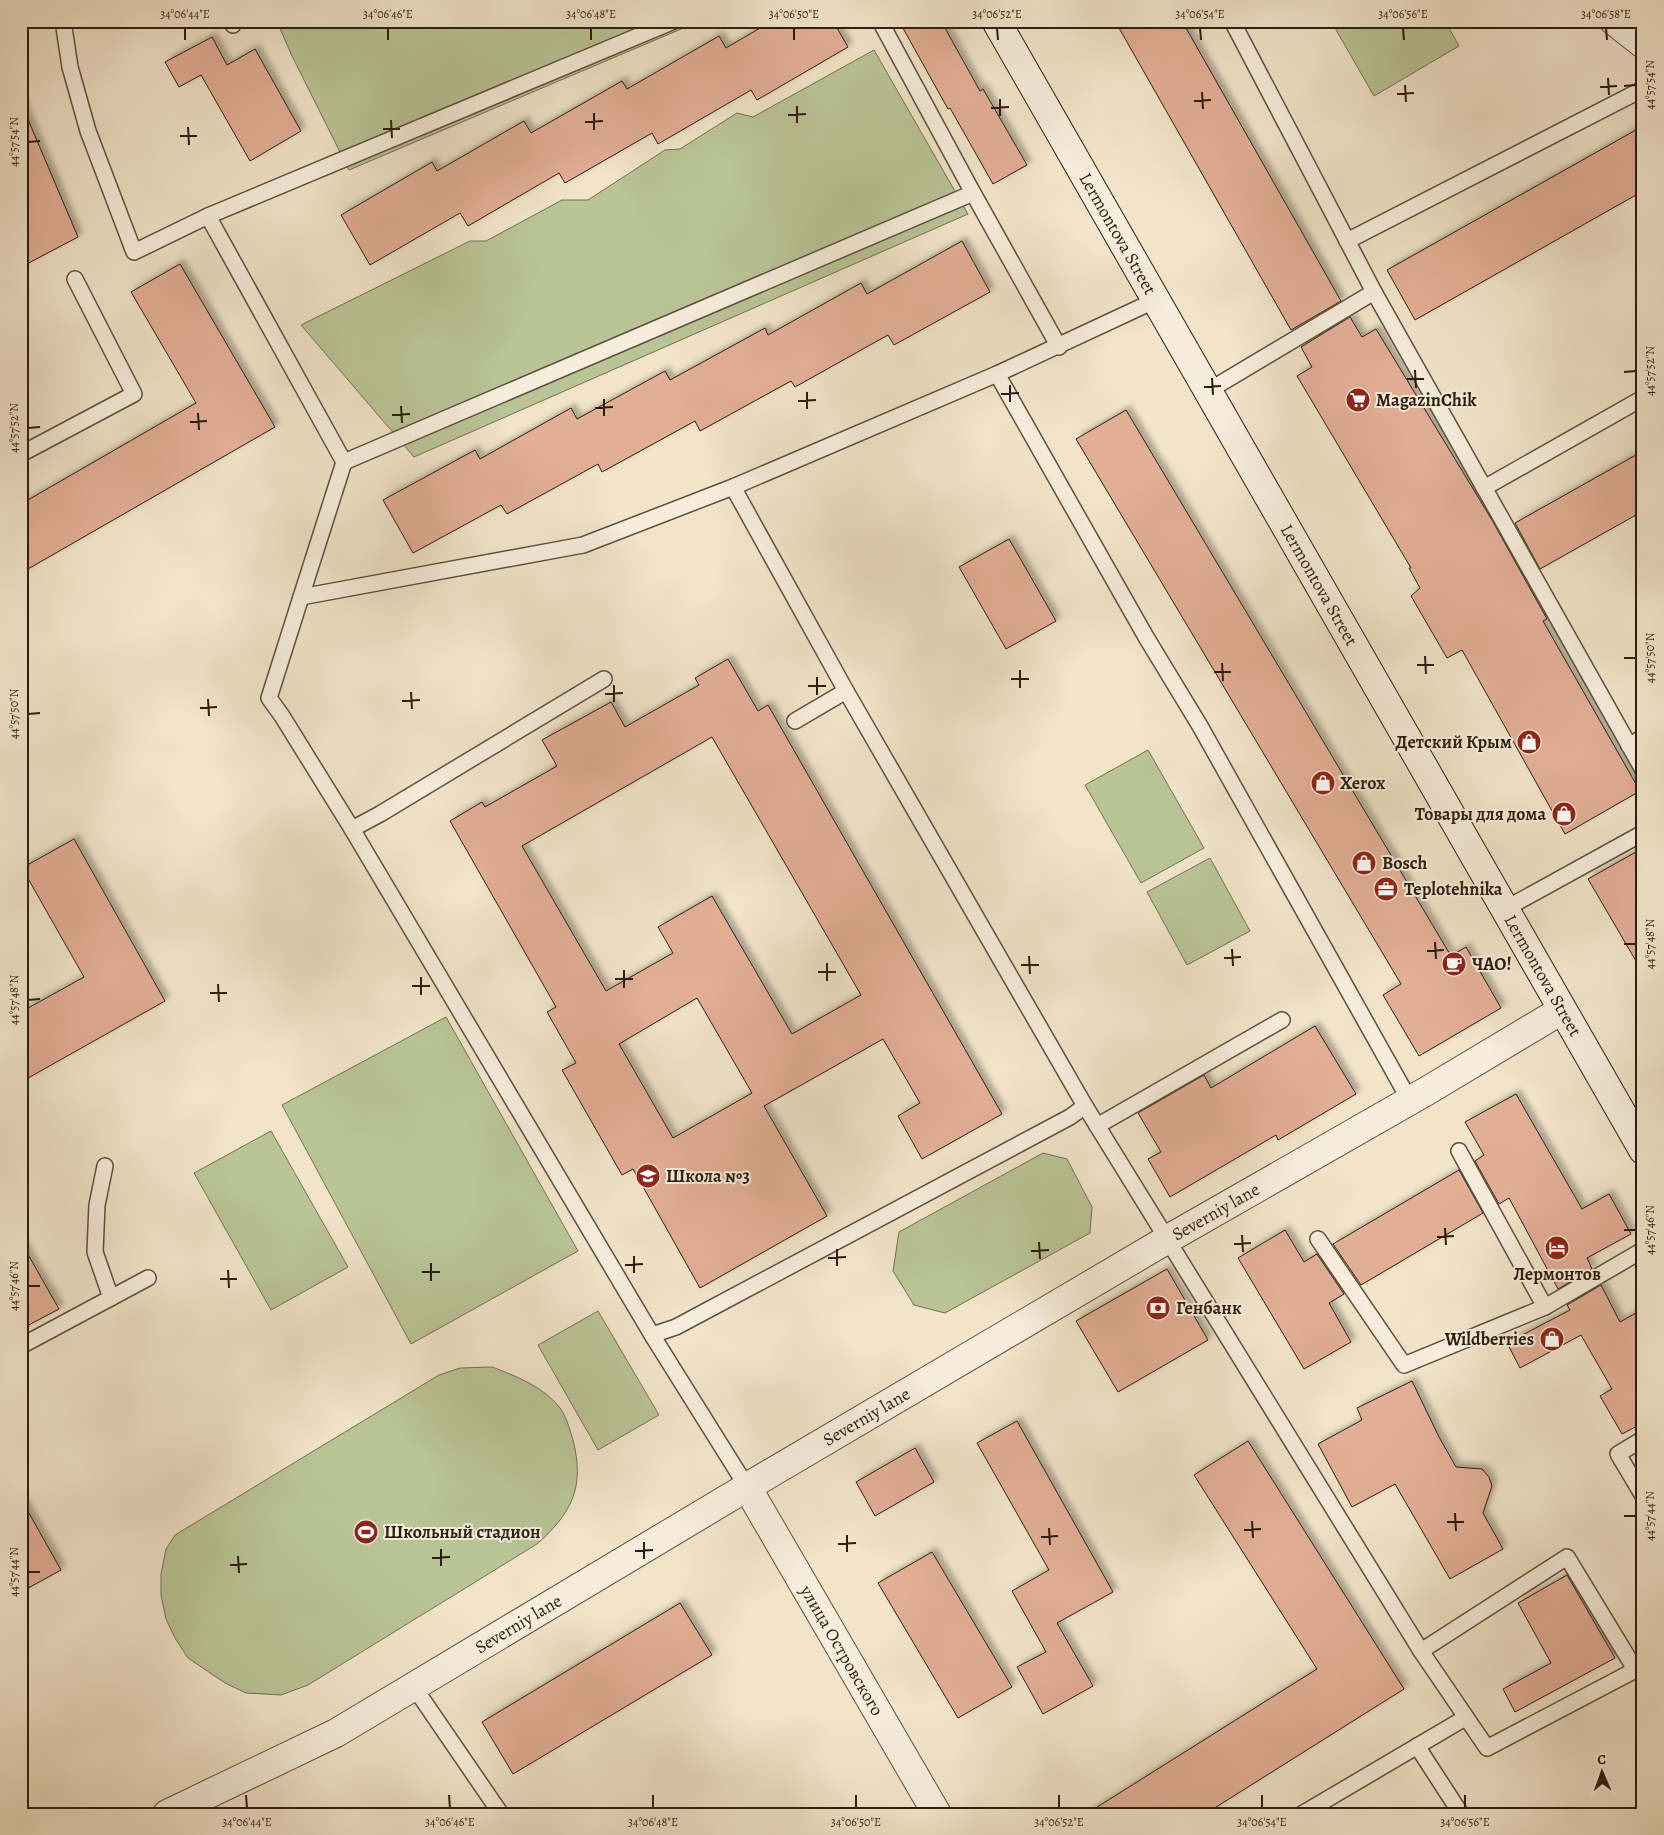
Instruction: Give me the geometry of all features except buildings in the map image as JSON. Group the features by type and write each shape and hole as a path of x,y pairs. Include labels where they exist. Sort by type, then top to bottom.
{"street":[{"name":"Lermontova Street","path":"996,21 1643,1150"},
{"path":"1614,21 1643,44"},
{"name":"Severniy lane","path":"167,1814 336,1733 747,1487 1168,1239 1410,1101 1562,1010"},
{"name":"улица Островского","path":"747,1487 937,1814"}],"lane":[{"path":"63,21 70,67 88,131 134,252 208,216 674,21"},
{"path":"880,21 1058,346"},
{"path":"1232,21 1374,292 1643,770"},
{"path":"1347,241 1643,89"},
{"path":"344,462 973,193"},
{"path":"208,216 344,462 269,698 352,828 652,1335 747,1487"},
{"path":"21,454 134,394 75,279"},
{"path":"1208,391 1374,292"},
{"path":"300,596 583,546 733,487 997,374 1156,300"},
{"path":"997,374 1146,637 1200,726 1410,1101"},
{"path":"1484,488 1643,398"},
{"path":"733,487 846,691 1085,1106 1421,1651 1487,1748 1639,1668 1567,1557 1421,1651"},
{"path":"352,828 380,814 604,679"},
{"path":"795,721 846,691"},
{"path":"1629,746 1643,737"},
{"path":"1505,909 1643,833"},
{"path":"1097,1126 1282,1020"},
{"path":"652,1335 684,1322 1062,1121 1085,1106"},
{"path":"1459,1151 1545,1307"},
{"path":"105,1166 97,1205 94,1252 111,1298"},
{"path":"1318,1239 1404,1365 1545,1307 1643,1250"},
{"path":"21,1346 148,1278"},
{"path":"1643,1439 1618,1454 1643,1496"},
{"path":"414,1687 501,1814"},
{"path":"1302,1814 1465,1718"},
{"path":"1417,1746 1460,1813"}],"green space":[{"path":"285,21 700,21 349,170 278,24"},
{"path":"1331,21 1445,21 1459,46 1374,96"},
{"path":"874,50 968,214 414,457 301,325 470,241 486,241 562,200 588,200 665,150 680,149 737,113 753,117"},
{"path":"1148,750 1204,848 1141,883 1085,785"},
{"path":"1210,858 1250,931 1187,965 1147,892"},
{"path":"446,1017 578,1251 411,1344 282,1105"},
{"path":"271,1131 348,1267 271,1310 194,1173"},
{"path":"1043,1153 1067,1159 1092,1207 1090,1233 945,1313 914,1305 893,1271 899,1232"},
{"path":"598,1311 659,1415 598,1450 538,1345"},
{"name":"Школьный стадион","path":"492,1367 520,1378 546,1394 560,1408 569,1428 576,1457 576,1485 573,1498 567,1510 549,1533 537,1544 308,1685 281,1695 246,1693 225,1683 188,1658 166,1619 161,1595 161,1574 166,1549 175,1535 439,1375 460,1368"}],"place":[{"name":"MagazinChik","path":"1358,400"},
{"name":"Детский Крым","path":"1529,742"},
{"name":"Xerox","path":"1323,783"},
{"name":"Товары для дома","path":"1564,814"},
{"name":"Bosch","path":"1364,863"},
{"name":"Teplotehnika","path":"1386,889"},
{"name":"ЧАО!","path":"1454,964"},
{"name":"Школа №3","path":"648,1176"},
{"name":"Лермонтов","path":"1557,1248"},
{"name":"Генбанк","path":"1158,1308"},
{"name":"Wildberries","path":"1552,1339"},
{"name":"Школьный стадион","path":"366,1532"}]}
